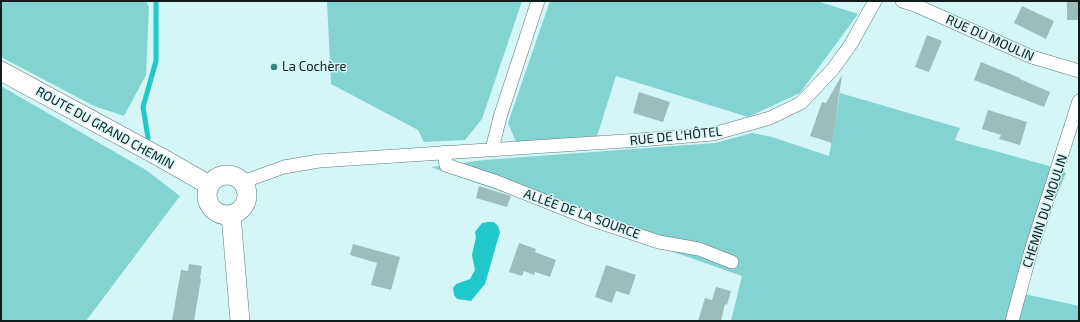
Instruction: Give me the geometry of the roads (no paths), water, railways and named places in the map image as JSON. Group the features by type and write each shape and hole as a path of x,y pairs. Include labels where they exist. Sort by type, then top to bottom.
{"main road":[{"name":"ROUTE DU GRAND CHEMIN","path":"1,71 209,185"},
{"path":"225,175 234,176 242,182 247,191 246,202 240,210 231,215 222,215 214,211 208,203 206,194 209,185 215,178 225,175"},
{"path":"231,215 240,321"}],"street":[{"path":"492,149 500,117 538,1"},
{"name":"RUE DE L'HÔTEL","path":"242,182 284,167 319,161 713,134 770,118 802,103 833,68 851,44 875,1"},
{"name":"RUE DU MOULIN","path":"902,1 915,5 1032,57 1079,71"},
{"name":"CHEMIN DU MOULIN","path":"1012,321 1032,247 1079,101"},
{"name":"ALLÉE DE LA SOURCE","path":"444,152 446,165 497,182 590,219 659,242 699,249 732,262"}],"waterway":[{"path":"148,138 143,107 156,61 156,1"}],"place":[{"name":"La Cochère","path":"274,67"}]}
